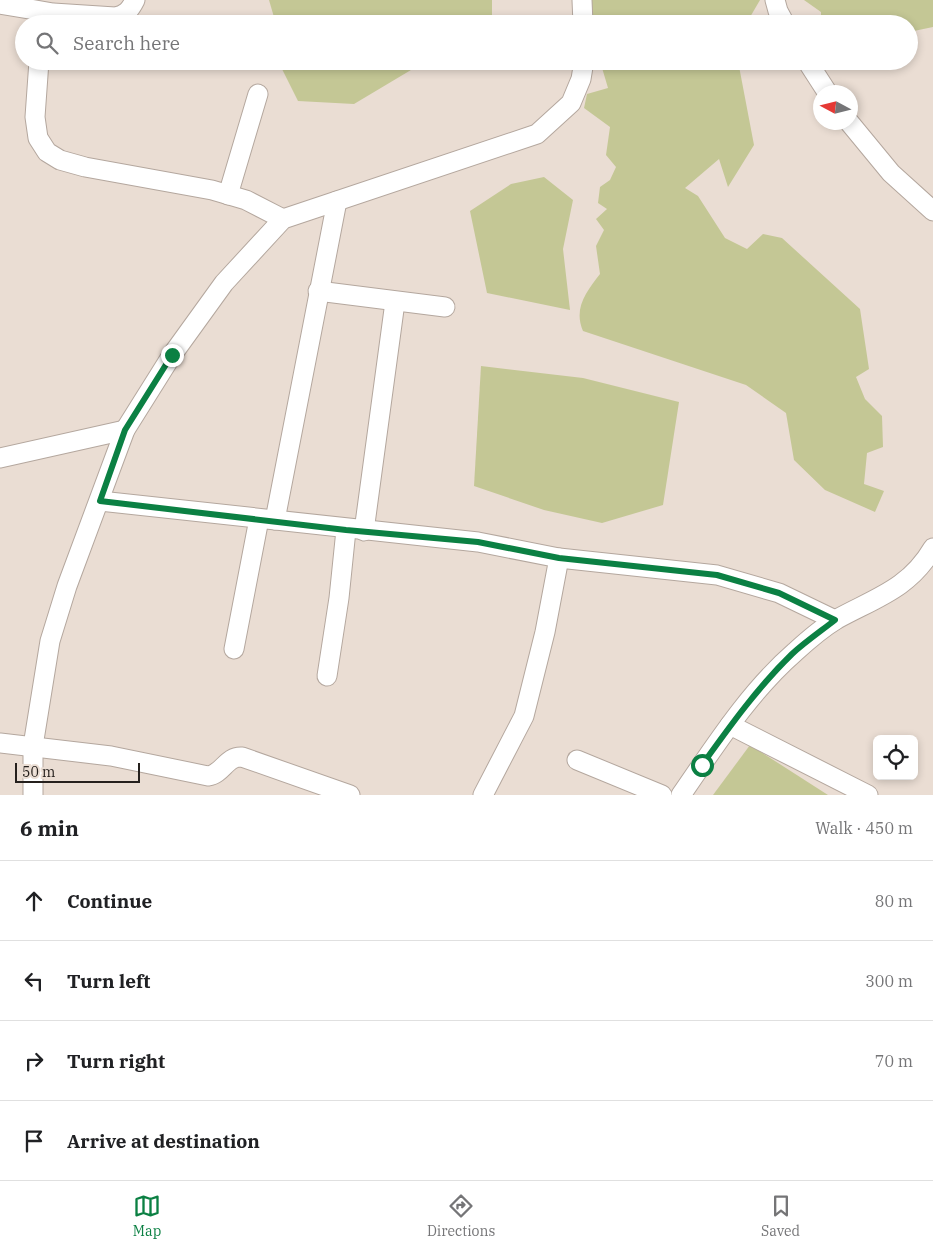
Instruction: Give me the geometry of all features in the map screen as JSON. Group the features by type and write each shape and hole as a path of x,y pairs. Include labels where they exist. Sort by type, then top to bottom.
{"street":[{"path":"124,15 131,9 135,0"},
{"path":"582,0 583,15"},
{"path":"775,0 780,15"},
{"path":"1,6 88,15"},
{"path":"38,70 35,117 38,138 47,152 60,160 85,167 228,195 246,200 283,219"},
{"path":"33,795 33,746 50,641 67,586 125,430 172,355 224,283 283,219 537,134 571,103 581,79 582,70"},
{"path":"813,70 822,85"},
{"path":"228,195 258,94"},
{"path":"856,130 891,173 933,211"},
{"path":"234,649 267,519 337,201"},
{"path":"318,292 445,307"},
{"path":"327,676 339,598 355,530 395,302"},
{"path":"0,458 125,430"},
{"path":"100,501 478,542 559,558 717,575 779,593 835,620"},
{"path":"681,795 730,725 794,652 835,620 896,589 914,572 933,548"},
{"path":"483,795 524,716 545,632 559,558"},
{"path":"730,725 868,795"},
{"path":"0,743 111,756 208,776 217,773 229,760 242,757 350,795"},
{"path":"577,760 662,795"}],"shaded area":[{"path":"269,0 492,0 492,15 273,15"},
{"path":"591,0 760,0 751,15 593,15"},
{"path":"804,0 933,0 933,27 918,30 918,15 821,15 821,12"},
{"path":"282,70 411,70 354,104 298,101"},
{"path":"603,70 740,70 754,145 728,187 719,159 685,188 698,196 725,238 747,249 763,234 782,238 860,309 869,369 856,377 865,399 882,416 883,447 867,453 864,484 884,491 875,512 825,490 794,460 786,413 746,385 583,331 580,315 583,300 600,274 596,246 604,230 596,219 607,209 598,203 600,187 610,180 616,167 606,155 610,127 584,108 587,94 608,88"},
{"path":"544,177 573,200 563,249 570,310 487,293 470,211 511,184"},
{"path":"481,366 583,378 679,402 663,505 602,523 544,510 474,486"},
{"path":"750,745 828,795 713,795"}],"route":[{"path":"172,355 125,430 100,501 275,520 346,530 445,538 478,542 559,558 717,575 779,593 835,620 794,652 769,678 730,725 702,765"}]}
